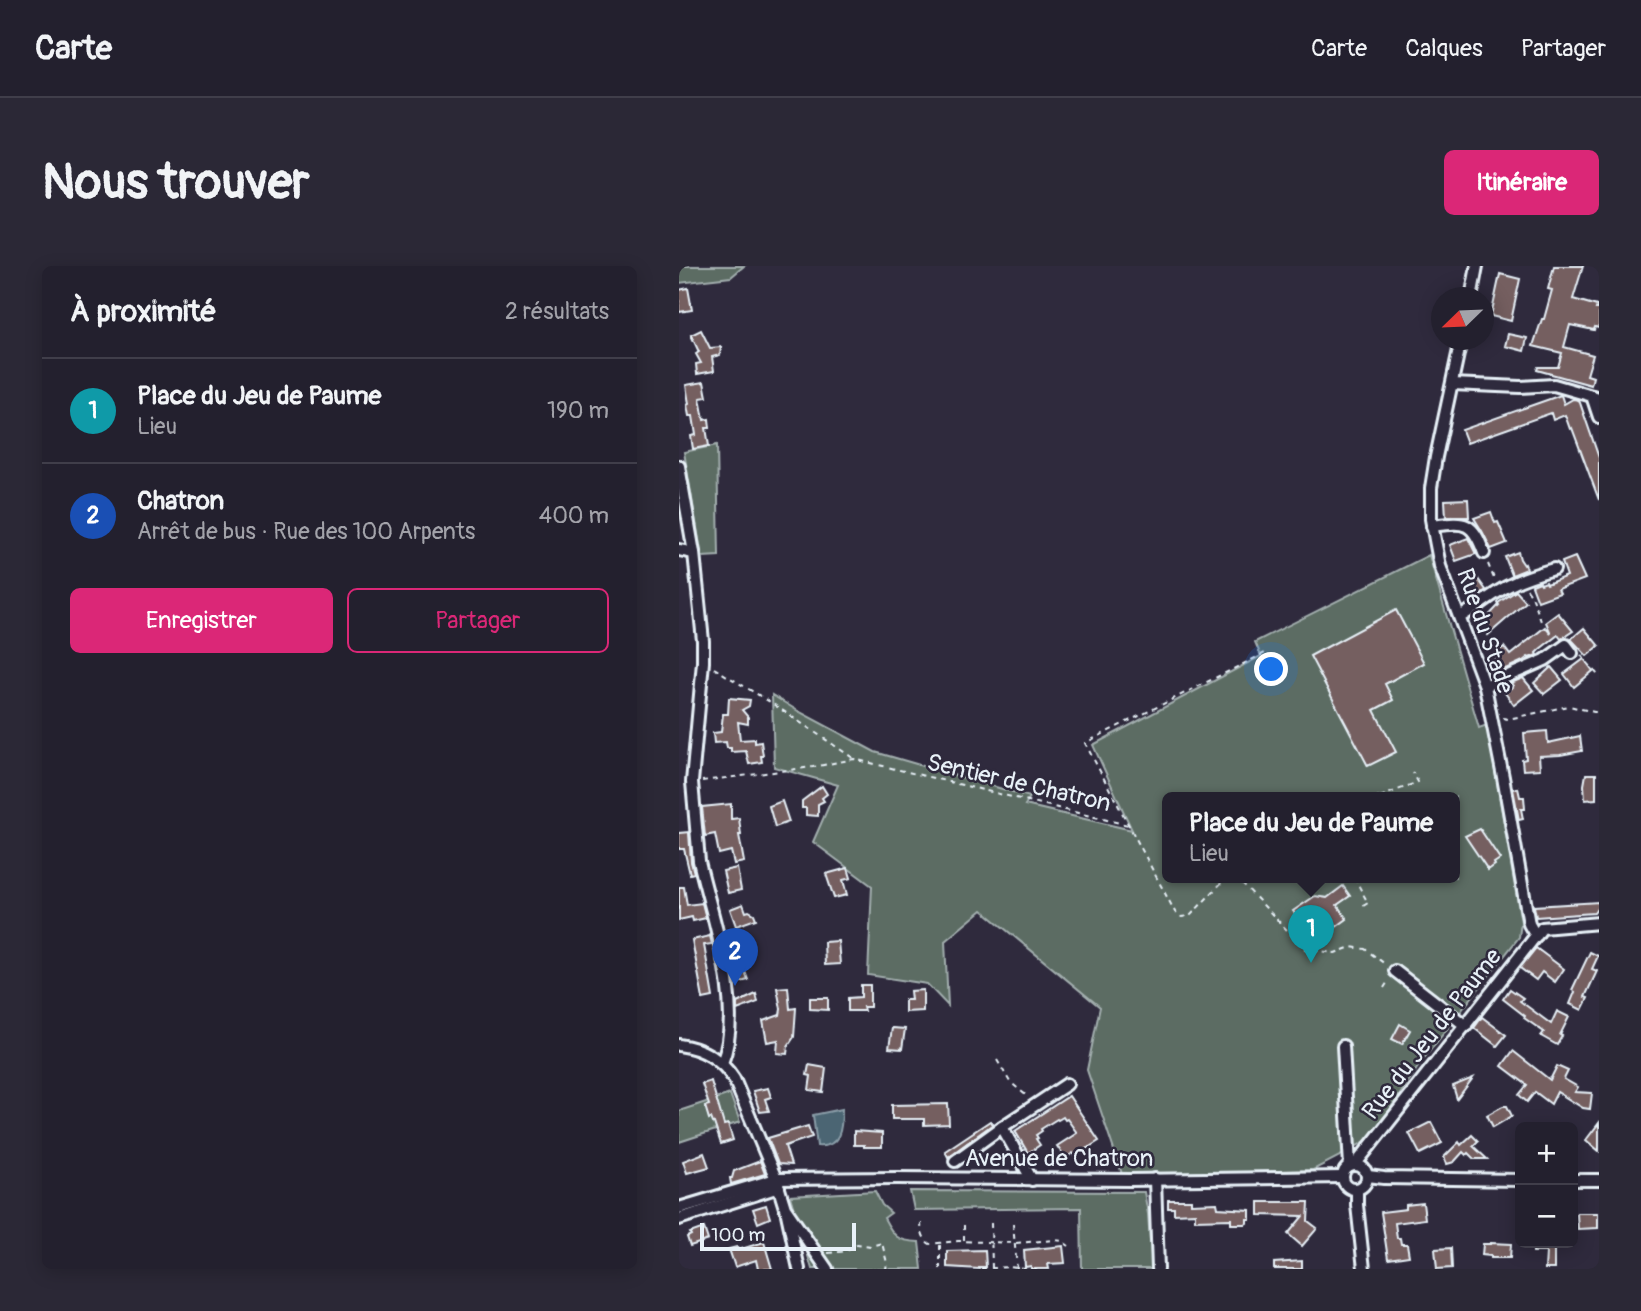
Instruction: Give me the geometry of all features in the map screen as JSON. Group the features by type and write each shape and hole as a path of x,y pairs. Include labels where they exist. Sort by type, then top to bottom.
{"street":[{"path":"1473,287 1478,266"},
{"name":"Rue du Stade","path":"1459,350 1436,457 1431,488 1431,519 1440,566 1485,686 1529,924 1533,931 1539,932"},
{"path":"1452,384 1520,387 1555,385 1596,397 1599,417"},
{"path":"679,466 694,553 703,641 692,782 699,861 729,986 729,1030 727,1050 722,1063"},
{"path":"1432,526 1461,524 1472,529 1477,534 1483,553"},
{"path":"679,550 694,553"},
{"path":"1459,617 1521,579 1554,569"},
{"path":"1485,686 1545,660 1566,645 1572,653"},
{"path":"680,780 692,782"},
{"path":"1539,932 1599,923"},
{"name":"Rue du Jeu de Paume","path":"1353,1165 1539,932"},
{"path":"1395,971 1466,1026"},
{"path":"679,1045 695,1048 722,1063 734,1079 777,1183 799,1269"},
{"path":"1343,1046 1353,1165"},
{"path":"954,1161 1067,1084"},
{"path":"1002,1127 1032,1180"},
{"path":"1353,1165 1362,1167 1367,1176 1364,1186 1357,1190 1347,1187 1343,1177 1345,1170 1353,1165"},
{"path":"1367,1176 1515,1180"},
{"name":"Avenue de Chatron","path":"777,1183 897,1178 1155,1180 1343,1177"},
{"path":"1155,1180 1158,1269"},
{"path":"1578,1180 1599,1180"},
{"path":"679,1208 777,1183"},
{"path":"679,1219 777,1183"},
{"path":"1357,1190 1364,1269"},
{"path":"785,1208 827,1269"},
{"path":"796,1257 816,1253"}],"path":[{"path":"1483,553 1500,591"},
{"path":"1521,579 1532,596 1542,624"},
{"path":"1572,653 1577,649 1599,674"},
{"name":"Sentier de Chatron","path":"1129,825 1085,743 1267,652"},
{"path":"703,662 770,702 854,759"},
{"path":"1492,716 1508,719 1569,706 1599,712"},
{"name":"Sentier de Chatron","path":"692,782 854,759 1129,825"},
{"path":"1393,792 1418,782 1413,773"},
{"path":"1129,825 1180,917 1190,916 1221,883"},
{"path":"1242,883 1305,949 1335,953 1351,947 1364,949 1395,971"},
{"path":"1357,883 1368,903 1363,906"},
{"path":"997,1060 1010,1082 1037,1104"},
{"path":"921,1223 921,1230 930,1244 1055,1240 1062,1241 1069,1247"},
{"path":"964,1223 964,1241"},
{"path":"991,1223 992,1268"},
{"path":"1013,1224 1017,1268"},
{"path":"816,1253 847,1251 857,1244 871,1246 882,1243 886,1269"},
{"path":"940,1244 940,1269"},
{"path":"981,1269 1026,1269"}],"green space":[{"path":"679,266 744,266 731,277 679,283"},
{"path":"717,445 719,556 702,557 684,452"},
{"path":"1429,555 1479,728 1487,725 1521,922 1519,937 1422,1061 1372,1137 1313,1170 1122,1174 1087,1070 1100,1007 982,910 945,941 948,1006 927,984 868,975 872,886 813,842 838,785 774,767 772,695 875,752 1030,797 1025,805 1132,830 1093,745 1261,656 1255,642"},
{"path":"730,1094 740,1122 679,1142 679,1111"},
{"path":"875,1191 882,1205 891,1213 884,1218 894,1234 901,1239 919,1242 922,1269 812,1269 790,1196"},
{"path":"910,1191 1144,1192 1152,1269 1082,1269 1081,1208 914,1210"}],"water":[{"path":"842,1109 839,1135 831,1144 817,1146 813,1115"}],"building":[{"path":"1554,266 1583,266 1573,299 1599,309 1599,328 1595,327 1594,330 1570,325 1564,347 1593,355 1587,375 1593,377 1591,385 1537,370 1538,367 1558,367 1562,353 1533,346 1552,290 1548,289"},
{"path":"1500,274 1520,279 1511,321 1494,317"},
{"path":"688,288 692,310 679,312 679,290"},
{"path":"701,330 710,348 721,347 720,355 712,357 714,371 697,374 696,364 701,363 691,335"},
{"path":"1508,334 1527,338 1524,351 1505,346"},
{"path":"704,382 707,397 700,398 704,420 709,419 710,428 706,428 709,446 693,449 691,436 696,435 693,416 689,416 686,385"},
{"path":"1561,395 1564,404 1573,399 1579,400 1599,458 1599,500 1565,415 1553,420 1551,413 1467,443 1462,430"},
{"path":"1468,499 1469,517 1446,517 1445,500"},
{"path":"1491,512 1507,543 1491,549 1474,518"},
{"path":"1468,538 1476,554 1456,561 1450,545"},
{"path":"1518,552 1527,569 1512,575 1505,557"},
{"path":"1575,557 1585,579 1558,589 1560,593 1538,601 1532,585 1540,582 1547,584 1567,576 1562,562"},
{"path":"1475,575 1486,590 1473,600 1464,584"},
{"path":"1516,591 1526,602 1488,635 1480,625 1498,603"},
{"path":"1396,610 1424,663 1385,684 1393,700 1374,710 1396,752 1368,766 1310,656"},
{"path":"1558,613 1573,631 1561,639 1558,635 1540,649 1537,655 1501,671 1493,655 1504,647 1510,655 1545,627 1551,634 1546,622"},
{"path":"1584,628 1599,646 1587,656 1571,639"},
{"path":"1584,659 1593,671 1574,687 1564,674"},
{"path":"1551,667 1562,680 1544,694 1534,683"},
{"path":"1523,678 1533,690 1514,705 1505,693 1513,686 1511,683"},
{"path":"729,698 750,700 749,706 742,710 748,717 748,724 738,722 740,740 755,739 755,743 761,742 762,762 749,764 746,751 731,752 726,742 714,743 713,733 721,732 723,714 728,714"},
{"path":"1547,731 1548,743 1580,736 1582,751 1539,756 1540,769 1523,770 1522,760 1526,759 1524,733"},
{"path":"1586,774 1596,774 1596,799 1585,800"},
{"path":"822,786 827,794 822,798 824,801 818,804 818,816 806,815 802,801"},
{"path":"1518,788 1520,797 1524,797 1525,809 1521,809 1523,819 1519,820 1513,789"},
{"path":"782,801 789,822 775,827 769,806"},
{"path":"731,804 731,819 739,818 744,862 734,864 731,851 719,854 715,834 705,836 702,807"},
{"path":"1480,829 1500,859 1488,870 1465,836"},
{"path":"689,832 694,873 690,874 684,849 679,849 679,833"},
{"path":"737,868 741,890 728,893 723,871"},
{"path":"848,868 851,878 843,880 847,895 834,898 826,874"},
{"path":"1343,886 1350,896 1337,905 1347,919 1317,941 1307,928 1301,932 1294,922 1298,918 1293,911 1315,896 1327,898"},
{"path":"679,887 684,887 687,905 702,903 706,918 679,920"},
{"path":"1599,902 1594,913 1536,917 1534,906"},
{"path":"743,904 746,912 754,914 756,919 736,926 730,909"},
{"path":"710,936 712,944 704,945 713,997 703,999 692,940"},
{"path":"838,941 840,964 825,965 824,942"},
{"path":"736,945 748,980 737,983 729,947"},
{"path":"1536,948 1564,969 1555,982 1542,972 1536,980 1520,968"},
{"path":"1590,952 1598,956 1592,969 1597,971 1582,1010 1570,1004 1575,992 1572,990"},
{"path":"861,985 870,985 870,1007 863,1007 864,1011 848,1011 848,998 861,997"},
{"path":"788,987 790,1009 796,1008 794,1037 788,1046 787,1054 777,1053 778,1040 767,1042 763,1021 780,1015 777,988"},
{"path":"1510,989 1523,998 1520,1001 1551,1024 1557,1011 1569,1017 1557,1045 1541,1036 1544,1032 1503,999"},
{"path":"923,990 923,1011 905,1012 905,1000 911,1000 910,991"},
{"path":"756,994 758,1002 737,1010 737,1003"},
{"path":"810,998 828,998 828,1010 810,1009"},
{"path":"1482,1017 1506,1035 1497,1046 1474,1028"},
{"path":"1400,1024 1410,1030 1402,1044 1392,1039"},
{"path":"892,1028 905,1029 902,1049 889,1048"},
{"path":"1513,1051 1550,1080 1557,1066 1568,1071 1564,1079 1578,1087 1575,1092 1592,1093 1590,1109 1583,1108 1557,1092 1551,1104 1535,1092 1527,1102 1519,1095 1527,1085 1502,1066"},
{"path":"809,1065 826,1068 823,1092 809,1090"},
{"path":"1473,1078 1457,1099 1453,1086"},
{"path":"711,1081 724,1125 728,1124 733,1140 721,1144 705,1106 709,1105 702,1084"},
{"path":"768,1088 771,1097 765,1099 769,1111 760,1112 753,1091"},
{"path":"1069,1096 1099,1141 1075,1156 1073,1153 1065,1158 1057,1146 1077,1133 1063,1117 1041,1129 1036,1135 1040,1145 1028,1153 1015,1131"},
{"path":"948,1104 949,1124 924,1125 924,1119 892,1119 892,1105"},
{"path":"1507,1106 1512,1116 1493,1127 1487,1115"},
{"path":"990,1121 993,1124 948,1157 945,1151"},
{"path":"1431,1122 1442,1143 1420,1154 1409,1133"},
{"path":"1599,1123 1599,1151 1586,1140"},
{"path":"808,1126 812,1137 785,1146 791,1165 778,1164 768,1138"},
{"path":"854,1131 882,1133 882,1147 854,1145"},
{"path":"1472,1135 1478,1141 1473,1146 1487,1159 1474,1159 1463,1152 1454,1162 1447,1164 1444,1157 1459,1142 1461,1145"},
{"path":"704,1153 709,1167 687,1173 683,1161"},
{"path":"760,1161 765,1174 731,1184 730,1178 734,1171"},
{"path":"1168,1200 1191,1200 1191,1204 1217,1203 1218,1208 1250,1210 1250,1219 1247,1219 1245,1224 1231,1224 1231,1219 1195,1220 1195,1213 1174,1214 1174,1208 1168,1208"},
{"path":"1259,1202 1309,1202 1308,1221 1317,1228 1302,1246 1288,1234 1303,1216 1259,1215"},
{"path":"1423,1203 1425,1219 1395,1223 1397,1238 1400,1238 1401,1244 1407,1244 1409,1256 1388,1259 1381,1212 1406,1209 1406,1205"},
{"path":"766,1205 770,1218 758,1223 753,1209"},
{"path":"1578,1213 1598,1213 1598,1228 1578,1229"},
{"path":"704,1228 708,1240 690,1246 687,1237 690,1233"},
{"path":"764,1242 772,1269 758,1269 756,1260 735,1267 729,1249 737,1247 738,1250"},
{"path":"1483,1244 1511,1244 1510,1258 1482,1255"},
{"path":"1063,1246 1065,1263 1048,1264 1049,1269 1025,1267 1024,1250"},
{"path":"1451,1248 1452,1268 1437,1269 1435,1249"},
{"path":"1533,1248 1554,1248 1554,1269 1545,1269 1546,1252 1533,1252"},
{"path":"985,1250 986,1267 947,1267 947,1251"},
{"path":"1302,1261 1302,1269 1274,1269 1274,1263"}],"place":[{"name":"Place du Jeu de Paume","path":"1311,963"},
{"name":"Chatron","path":"735,986"}]}
